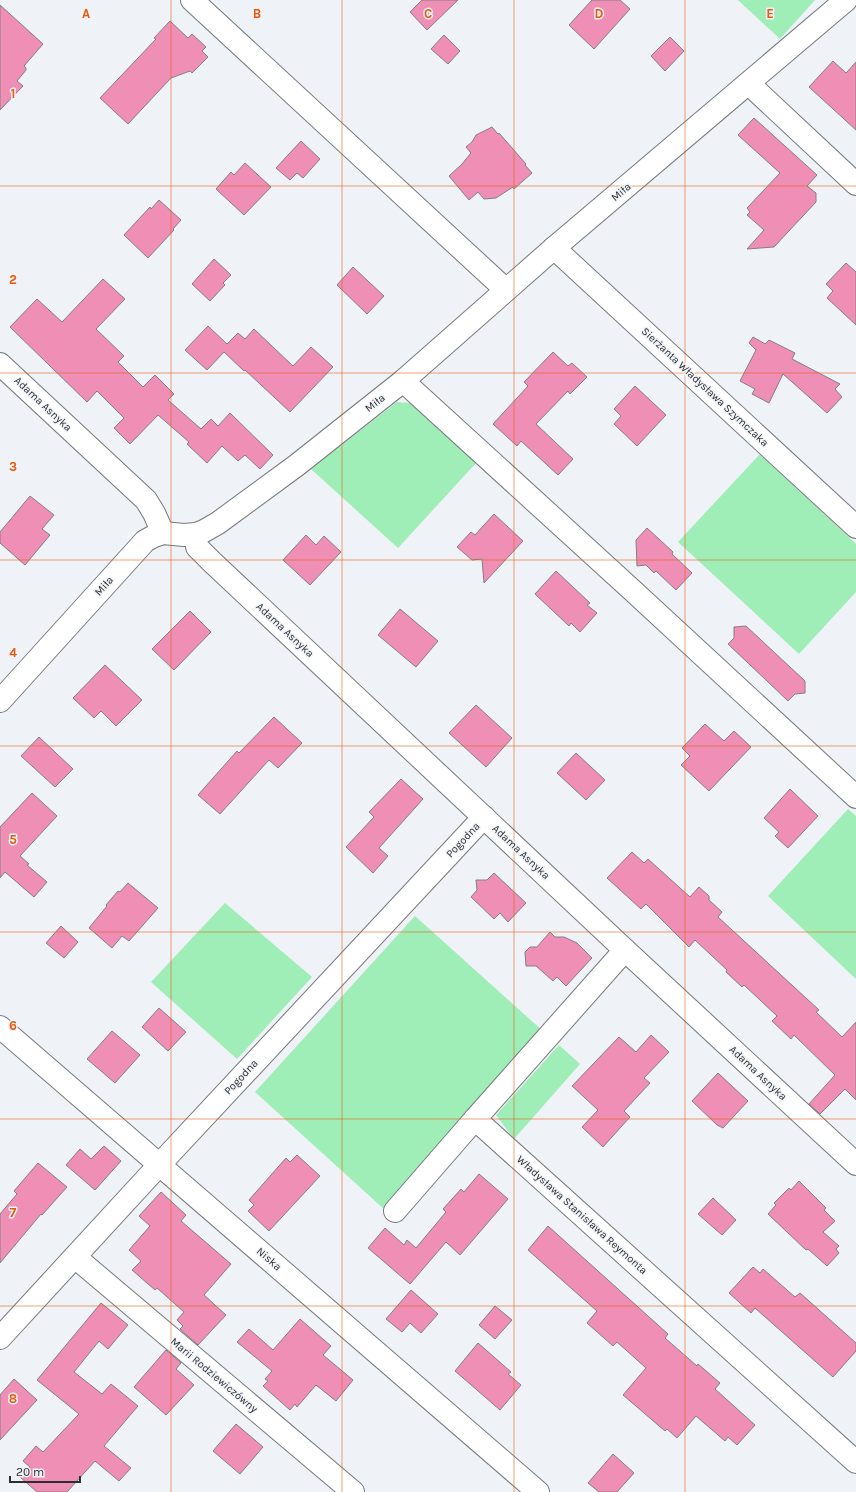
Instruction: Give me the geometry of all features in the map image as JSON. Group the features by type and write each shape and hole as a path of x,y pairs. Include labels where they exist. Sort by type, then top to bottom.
{"street":[{"path":"192,0 506,290"},
{"name":"Miła","path":"0,701 145,541 163,533 184,535 196,534 204,531 218,523 291,469 403,381 554,248 749,84 846,0"},
{"path":"749,84 856,184"},
{"name":"Sierżanta Władysława Szymczaka","path":"554,248 856,527"},
{"name":"Adama Asnyka","path":"0,364 146,500 163,533"},
{"path":"403,381 638,595 856,797"},
{"name":"Adama Asnyka","path":"196,534 197,547 212,562 625,950 856,1164"},
{"name":"Pogodna","path":"0,1338 160,1164 484,817"},
{"path":"395,1210 625,950"},
{"name":"Niska","path":"0,1027 538,1492"},
{"name":"Władysława Stanisława Reymonta","path":"476,1119 856,1462"},
{"name":"Marii Rodziewiczówny","path":"75,1257 353,1492"}],"green space":[{"path":"738,0 815,0 780,39"},
{"path":"397,402 411,403 476,463 398,548 311,469"},
{"path":"760,454 856,544 856,592 799,654 678,542"},
{"path":"848,809 856,816 856,979 768,896"},
{"path":"225,903 312,977 237,1059 151,982"},
{"path":"415,916 545,1033 385,1210 255,1092"},
{"path":"559,1045 580,1064 514,1139 496,1115"}],"building":[{"path":"422,0 458,0 427,30 410,12"},
{"path":"592,0 620,0 630,9 594,49 569,25"},
{"path":"0,5 43,44 24,66 26,70 17,81 23,86 0,110"},
{"path":"170,21 188,38 192,34 206,47 202,51 208,57 192,73 190,71 171,78 128,124 100,98 156,39 154,38"},
{"path":"444,35 460,51 448,64 431,49"},
{"path":"670,37 684,51 665,71 651,56"},
{"path":"833,61 846,73 856,62 856,130 809,87"},
{"path":"754,118 817,175 807,186 816,193 816,202 774,247 747,249 764,230 747,215 750,212 747,208 780,173 738,135"},
{"path":"492,127 526,164 525,165 532,173 514,189 513,187 496,198 484,199 478,192 469,200 449,176 471,153 466,147 472,142 476,135"},
{"path":"301,141 320,159 303,178 297,173 290,180 276,168"},
{"path":"245,163 271,187 244,215 216,189 231,172 234,175"},
{"path":"159,200 181,220 173,229 174,230 148,258 124,235 150,207 151,209"},
{"path":"214,259 231,275 223,283 225,285 210,301 192,284"},
{"path":"846,263 856,272 856,325 827,298 833,291 826,284"},
{"path":"353,267 384,296 367,314 337,285"},
{"path":"103,279 125,299 96,329 124,356 118,362 143,387 155,375 174,394 168,400 201,429 211,419 218,426 230,413 273,455 260,469 245,455 238,461 222,446 207,463 187,444 189,442 158,415 130,444 114,428 124,418 97,391 87,402 10,327 37,299 62,322"},
{"path":"208,326 227,344 238,333 245,339 254,329 293,366 311,347 333,367 290,412 224,352 207,370 185,350"},
{"path":"753,337 765,344 769,340 795,353 792,359 840,384 835,389 842,397 827,413 783,374 769,403 752,394 755,389 740,381 756,350 749,343"},
{"path":"553,352 568,366 572,363 587,377 570,394 568,391 536,424 573,459 558,475 521,441 517,446 493,424 528,386 524,382"},
{"path":"635,386 666,415 637,446 614,424 621,416 614,409"},
{"path":"30,496 54,515 42,529 50,535 25,565 0,543 0,532"},
{"path":"494,514 523,541 484,583 482,559 472,560 457,547 471,532 475,535"},
{"path":"647,528 673,552 672,554 692,573 676,590 656,571 654,573 646,565 637,566 636,540"},
{"path":"306,535 316,545 324,536 341,552 310,585 283,560"},
{"path":"556,571 590,603 587,605 597,613 580,632 571,623 569,626 535,594"},
{"path":"400,609 438,641 416,667 378,635"},
{"path":"190,611 211,632 174,670 152,649"},
{"path":"746,626 805,681 805,693 795,694 788,701 728,644 734,638 734,627"},
{"path":"105,665 142,700 116,726 101,711 94,718 73,698"},
{"path":"476,705 512,738 486,767 449,733"},
{"path":"274,717 302,743 278,768 269,760 220,814 198,795 237,751 239,753"},
{"path":"705,724 724,741 734,731 751,747 709,791 681,765 690,756 682,748"},
{"path":"39,737 73,769 55,787 21,756"},
{"path":"576,753 605,780 586,800 557,773"},
{"path":"401,779 423,799 379,848 388,856 373,873 346,847 374,817 369,812"},
{"path":"790,789 818,816 788,848 775,836 779,832 764,818"},
{"path":"32,793 57,816 20,856 29,864 27,865 47,882 34,897 5,872 0,878 0,827"},
{"path":"632,852 644,863 648,859 690,897 699,887 709,896 709,900 722,912 718,917 819,1010 816,1012 842,1037 856,1022 856,1100 845,1089 820,1114 809,1104 835,1075 794,1035 791,1039 772,1021 777,1016 744,985 742,987 726,972 727,970 695,940 689,947 646,904 641,909 607,878"},
{"path":"494,873 526,903 508,922 500,913 494,919 471,897 477,890 476,880 487,880"},
{"path":"128,883 158,908 129,941 122,936 112,948 89,928 118,891 120,892"},
{"path":"61,926 78,942 64,958 46,943"},
{"path":"550,932 555,937 564,937 577,943 592,958 566,986 557,977 553,981 536,966 526,966 525,952 530,947 537,947"},
{"path":"159,1008 186,1032 168,1051 142,1027"},
{"path":"112,1031 140,1055 115,1083 87,1059"},
{"path":"651,1035 669,1052 644,1078 650,1083 624,1111 630,1117 603,1147 582,1127 598,1110 572,1086 619,1037 636,1052"},
{"path":"718,1073 748,1101 723,1128 717,1125 692,1101"},
{"path":"104,1146 121,1161 95,1190 66,1165 80,1149 91,1159"},
{"path":"297,1155 320,1176 269,1231 248,1211 254,1205 249,1200 286,1158 290,1162"},
{"path":"38,1163 67,1187 42,1215 41,1214 0,1263 0,1214 17,1194 14,1191"},
{"path":"479,1174 508,1199 460,1255 446,1242 410,1284 368,1248 385,1228 404,1245 407,1240 416,1248 446,1212 443,1209 461,1189 464,1192"},
{"path":"799,1181 826,1208 824,1210 835,1221 823,1232 839,1246 836,1249 839,1253 827,1266 808,1249 806,1250 768,1214 776,1205 774,1203 789,1188 791,1190"},
{"path":"161,1192 186,1215 181,1221 231,1264 204,1295 226,1315 198,1345 180,1329 183,1326 177,1320 184,1312 157,1288 155,1290 132,1270 141,1261 129,1250 150,1226 139,1216"},
{"path":"713,1198 736,1220 722,1235 698,1214"},
{"path":"548,1226 668,1334 665,1338 697,1366 698,1364 720,1383 715,1389 755,1425 737,1445 728,1437 725,1441 696,1416 677,1438 667,1429 665,1431 623,1395 646,1368 617,1342 613,1346 587,1323 597,1311 528,1250"},
{"path":"753,1267 760,1273 763,1269 795,1297 800,1293 856,1343 856,1351 833,1377 755,1308 751,1313 729,1293"},
{"path":"411,1290 438,1314 421,1333 410,1323 402,1332 386,1319"},
{"path":"101,1303 128,1325 108,1349 99,1341 74,1372 102,1394 111,1384 138,1406 104,1446 131,1468 119,1481 95,1461 67,1492 37,1492 20,1477 30,1467 23,1461 36,1446 43,1452 79,1414 37,1380"},
{"path":"495,1306 512,1320 495,1339 479,1325"},
{"path":"300,1319 331,1346 323,1355 353,1380 336,1401 316,1385 297,1407 295,1404 290,1410 263,1386 268,1381 265,1379 272,1371 237,1342 249,1329 273,1350"},
{"path":"478,1343 511,1372 508,1374 521,1385 500,1410 455,1371"},
{"path":"166,1350 181,1363 176,1369 194,1385 166,1415 134,1387"},
{"path":"14,1379 37,1400 0,1440 0,1395"},
{"path":"236,1424 263,1447 240,1474 213,1451"},
{"path":"613,1454 634,1473 617,1492 599,1492 588,1483"}]}
